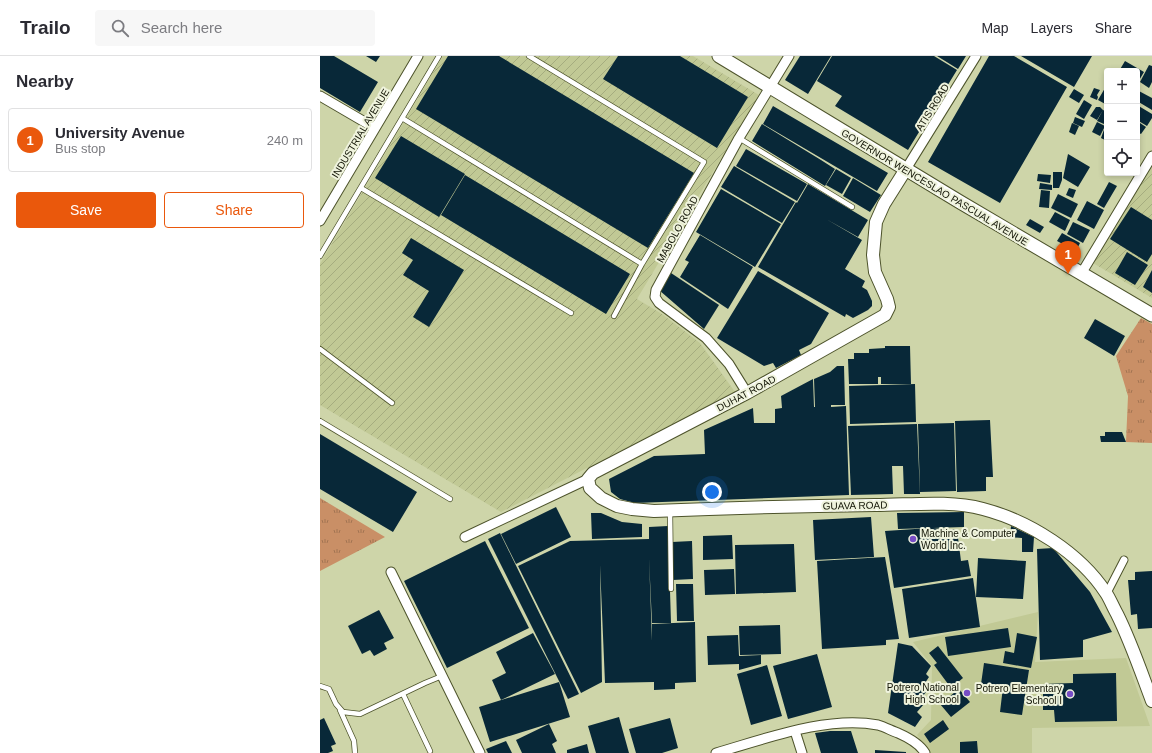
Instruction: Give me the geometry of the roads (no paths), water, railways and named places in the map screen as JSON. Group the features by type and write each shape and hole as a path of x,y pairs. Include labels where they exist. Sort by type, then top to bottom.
{"main road":[{"name":"GOVERNOR WENCESLAO PASCUAL AVENUE","path":"719,56 1052,257 1152,315"}],"street":[{"name":"INDUSTRIAL AVENUE","path":"320,221 418,56"},
{"name":"MABOLO ROAD","path":"747,394 729,364 706,338 659,303 655,297 656,290 739,138 789,56"},
{"name":"ATIS ROAD","path":"906,169 976,56"},
{"path":"320,96 375,128"},
{"path":"1081,274 1152,156"},
{"name":"DUHAT ROAD","path":"465,537 588,479 593,473 747,394 885,315 889,306 875,272 873,255 876,222 884,204 906,169"},
{"name":"GUAVA ROAD","path":"588,479 590,488 601,498 617,506 632,509 670,510 954,504 983,509 1016,520 1047,537 1070,554 1094,576 1107,593 1134,652 1152,701"},
{"path":"1107,593 1124,560"},
{"path":"390,572 480,753"},
{"path":"716,753 795,730 817,726 855,723 879,725 905,736 925,753"},
{"path":"795,730 802,753"}],"lane":[{"path":"320,256 439,56"},
{"path":"529,56 704,162 642,264 614,316"},
{"path":"402,118 642,264"},
{"path":"739,138 852,207"},
{"path":"361,188 571,313"},
{"path":"320,349 392,403"},
{"path":"320,421 450,499"},
{"path":"670,510 671,589"},
{"path":"339,708 343,712 360,714 442,676"},
{"path":"320,686 329,689 339,708 354,741 355,753"},
{"path":"403,694 430,751"}],"place":[{"name":"University Avenue","path":"1068,274"},
{"name":"Machine & Computer World Inc.","path":"913,539"},
{"name":"Potrero National High School","path":"967,693"},
{"name":"Potrero Elementary School I","path":"1070,694"}]}
